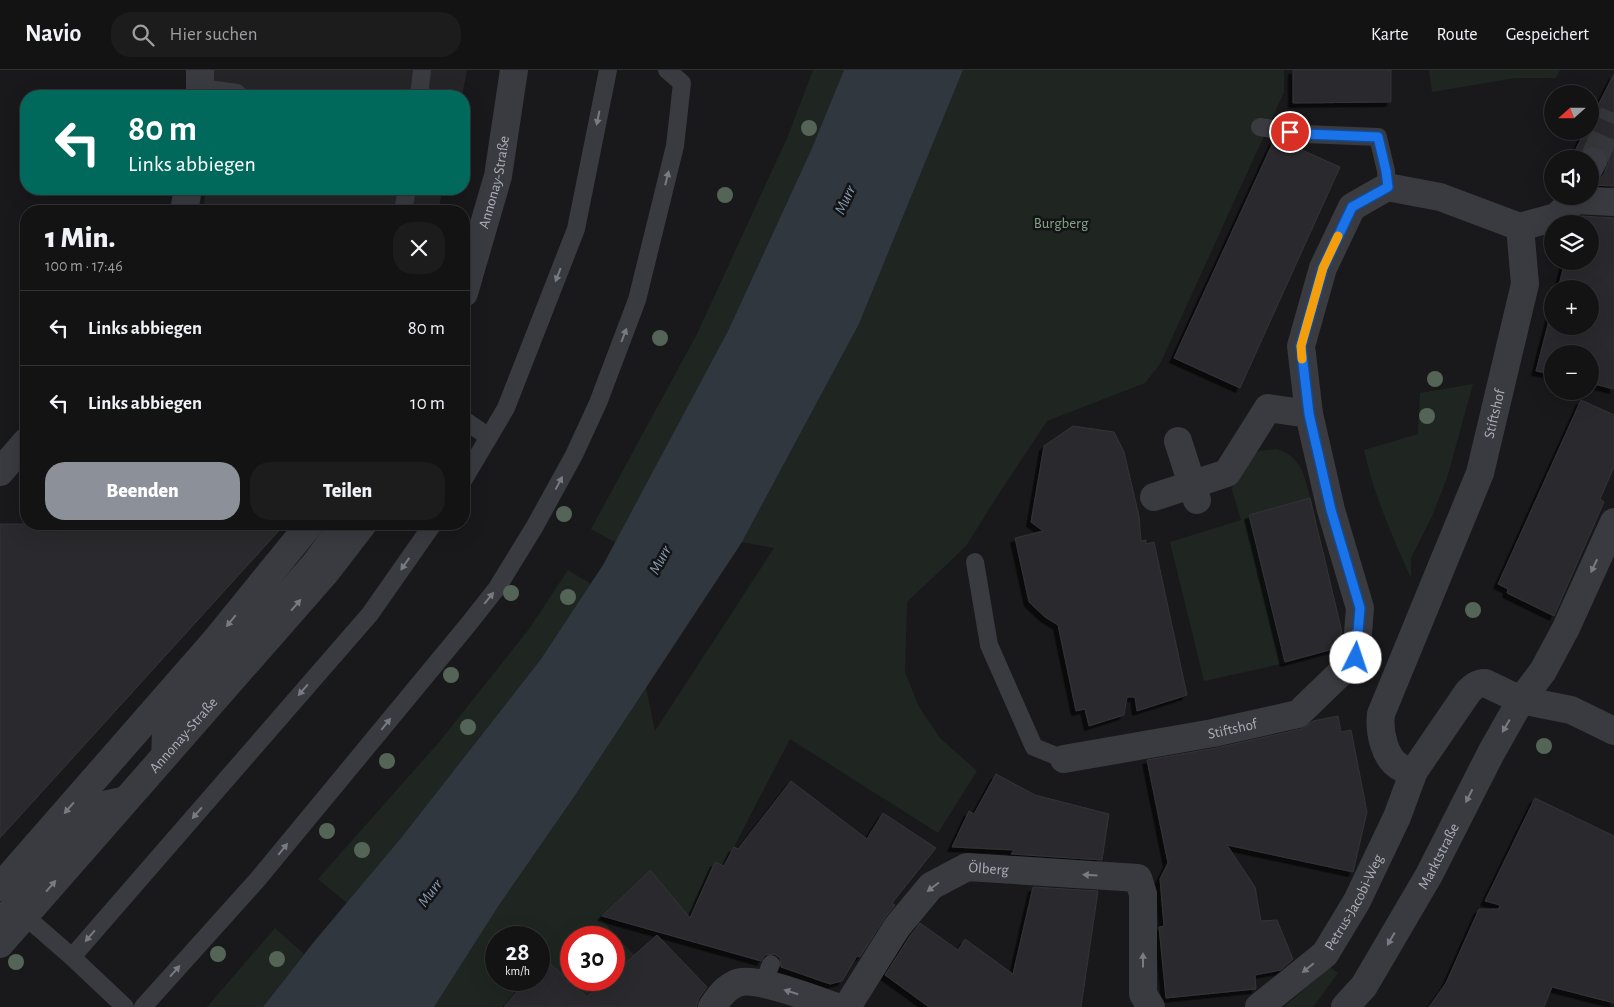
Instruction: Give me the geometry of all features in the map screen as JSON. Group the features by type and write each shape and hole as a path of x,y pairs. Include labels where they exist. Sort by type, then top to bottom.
{"street":[{"name":"Annonay-Straße","path":"470,272 498,176 514,70"},
{"path":"1388,187 1440,197 1520,227 1556,217 1569,205"},
{"name":"Stiftshof","path":"1064,759 1213,733 1298,714 1356,658 1360,608 1339,507 1309,414 1301,346 1327,270 1352,207 1388,187"},
{"path":"1599,200 1614,202"},
{"name":"Stiftshof","path":"1414,771 1400,768 1392,760 1382,740 1380,727 1382,714 1401,684 1431,616 1470,517 1480,473 1501,409 1524,318 1525,284 1520,227"},
{"path":"1154,497 1194,493 1227,473 1268,408 1309,414"},
{"path":"1178,441 1194,493"},
{"path":"0,472 20,449"},
{"path":"0,887 215,641 305,530"},
{"name":"Annonay-Straße","path":"0,944 12,916 130,794 326,572 358,530"},
{"name":"Marktstraße","path":"1345,1007 1364,986 1428,874 1521,700 1543,671 1612,533"},
{"path":"1414,771 1468,692 1480,683 1485,683 1521,700 1571,710 1614,731"},
{"name":"Petrus-Jacobi-Weg","path":"1259,1007 1326,954 1357,901 1397,817 1414,771"},
{"name":"Ölberg","path":"847,1007 897,927 931,886 967,867 1138,878 1143,894 1143,994 1151,1007"},
{"path":"712,1007 726,989 738,983 767,974 837,1007"}],"lane":[{"path":"420,90 422,70"},
{"path":"470,469 506,408 576,229 608,70"},
{"path":"143,1007 258,879 467,626 497,588 536,526 574,455 598,402 637,300 678,124 682,83 667,70"},
{"path":"200,85 226,90"},
{"path":"1260,127 1305,134 1378,137 1388,187"},
{"path":"470,424 489,437"},
{"path":"160,760 161,732 311,561 334,530"},
{"path":"72,957 370,614 429,530"},
{"name":"Stiftshof","path":"975,562 989,645 1034,747 1064,759"},
{"path":"134,735 161,732"},
{"path":"101,772 103,800"},
{"path":"125,1007 72,957 12,916 103,800 130,794"}],"shaded area":[{"path":"214,70 467,70 463,90 213,90"},
{"path":"205,195 442,195 439,205 204,205"}],"green space":[{"path":"813,70 844,70 812,148 728,331 616,543 591,529 697,334 788,136"},
{"name":"Burgberg","path":"963,70 1284,70 1284,92 1160,364 1145,383 1047,421 966,546 907,602 905,672 919,707 940,738 977,771 938,833 790,739 724,866 715,862 706,882 698,928 649,870 600,918 607,926 560,926 560,973 550,964 550,926 485,926 485,991 519,991 506,1007 433,1007 493,913 576,794 646,687 655,731 774,548 742,542 859,324"},
{"path":"1429,70 1560,70 1556,78 1515,78 1432,92"},
{"path":"1473,384 1447,478 1432,516 1411,558 1411,578 1378,499 1364,450 1418,434 1420,393"},
{"path":"1277,449 1297,462 1304,474 1310,498 1249,515 1285,663 1204,681 1170,542 1241,520 1232,490 1234,479 1245,462 1259,451"},
{"path":"568,570 591,584 541,659 401,838 347,903 318,879 440,741 529,629"},
{"path":"275,928 304,954 263,1007 207,1007"},
{"name":"Burgberg","path":"625,945 644,966 625,976"},
{"path":"1330,967 1338,973 1313,1007 1284,1007"},
{"name":"Burgberg","path":"580,991 603,991 605,993 593,1002"}],"water":[{"name":"Murr","path":"844,70 963,70 859,324 742,542 576,794 485,926 434,1007 263,1007 313,943 401,838 541,659 603,565 728,331 812,148"}],"building":[{"path":"1293,70 1391,70 1391,102 1293,103"},
{"path":"1614,74 1614,186 1599,185 1599,179 1604,174 1609,161 1606,153 1600,147 1593,145 1583,150 1576,150 1580,140 1599,140 1599,103"},
{"path":"1274,140 1284,142 1340,167 1240,388 1174,358"},
{"path":"1599,217 1614,218 1614,389 1599,385 1599,345 1544,345 1544,372 1536,371 1545,335 1599,335 1599,280 1560,280 1563,270 1599,270"},
{"path":"1581,400 1614,415 1614,467 1600,499 1604,502 1554,616 1507,593 1508,589 1498,584"},
{"path":"1073,426 1114,432 1124,452 1139,516 1141,541 1146,540 1146,544 1154,542 1187,695 1137,711 1135,697 1127,697 1124,715 1089,726 1085,709 1076,711 1058,625 1045,617 1029,602 1015,538 1043,531 1031,522 1044,446"},
{"path":"1310,498 1342,632 1341,647 1285,662 1249,515"},
{"path":"0,524 20,524 20,530 280,530 0,838"},
{"path":"1338,716 1341,732 1351,730 1367,812 1353,872 1227,845 1255,887 1261,921 1277,920 1293,959 1281,970 1255,975 1256,989 1166,998 1159,927 1164,926 1160,879 1168,863 1147,760 1216,748 1301,729 1313,721"},
{"path":"996,774 1035,795 1109,814 1102,860 1011,854 1014,850 952,847 969,811 974,814"},
{"path":"791,781 867,839 883,813 936,848 892,903 895,905 860,957 857,956 842,981 830,984 781,967 780,958 774,954 765,955 761,961 602,916 650,870 690,918 715,862 724,866 734,847 738,849"},
{"path":"1535,798 1614,836 1614,1003 1552,987 1544,1007 1429,1007 1446,983 1479,909 1499,909 1500,905 1485,901"},
{"path":"1033,887 1098,891 1081,1007 929,1007 885,975 920,923 958,950 965,939 1013,974"},
{"path":"657,935 707,987 699,998 696,1007 504,1007 518,991 550,991 550,964 560,973 560,991 580,991 587,997 594,991 625,991 625,963"}],"tunnel":[{"path":"1598,150 1614,113"}],"slow traffic":[{"path":"1302,359 1301,346 1323,268 1338,236"}],"route":[{"path":"1290,132 1378,137 1386,171 1388,187 1352,207 1323,268 1301,346 1309,414 1336,530 1360,608 1356,658"}]}
